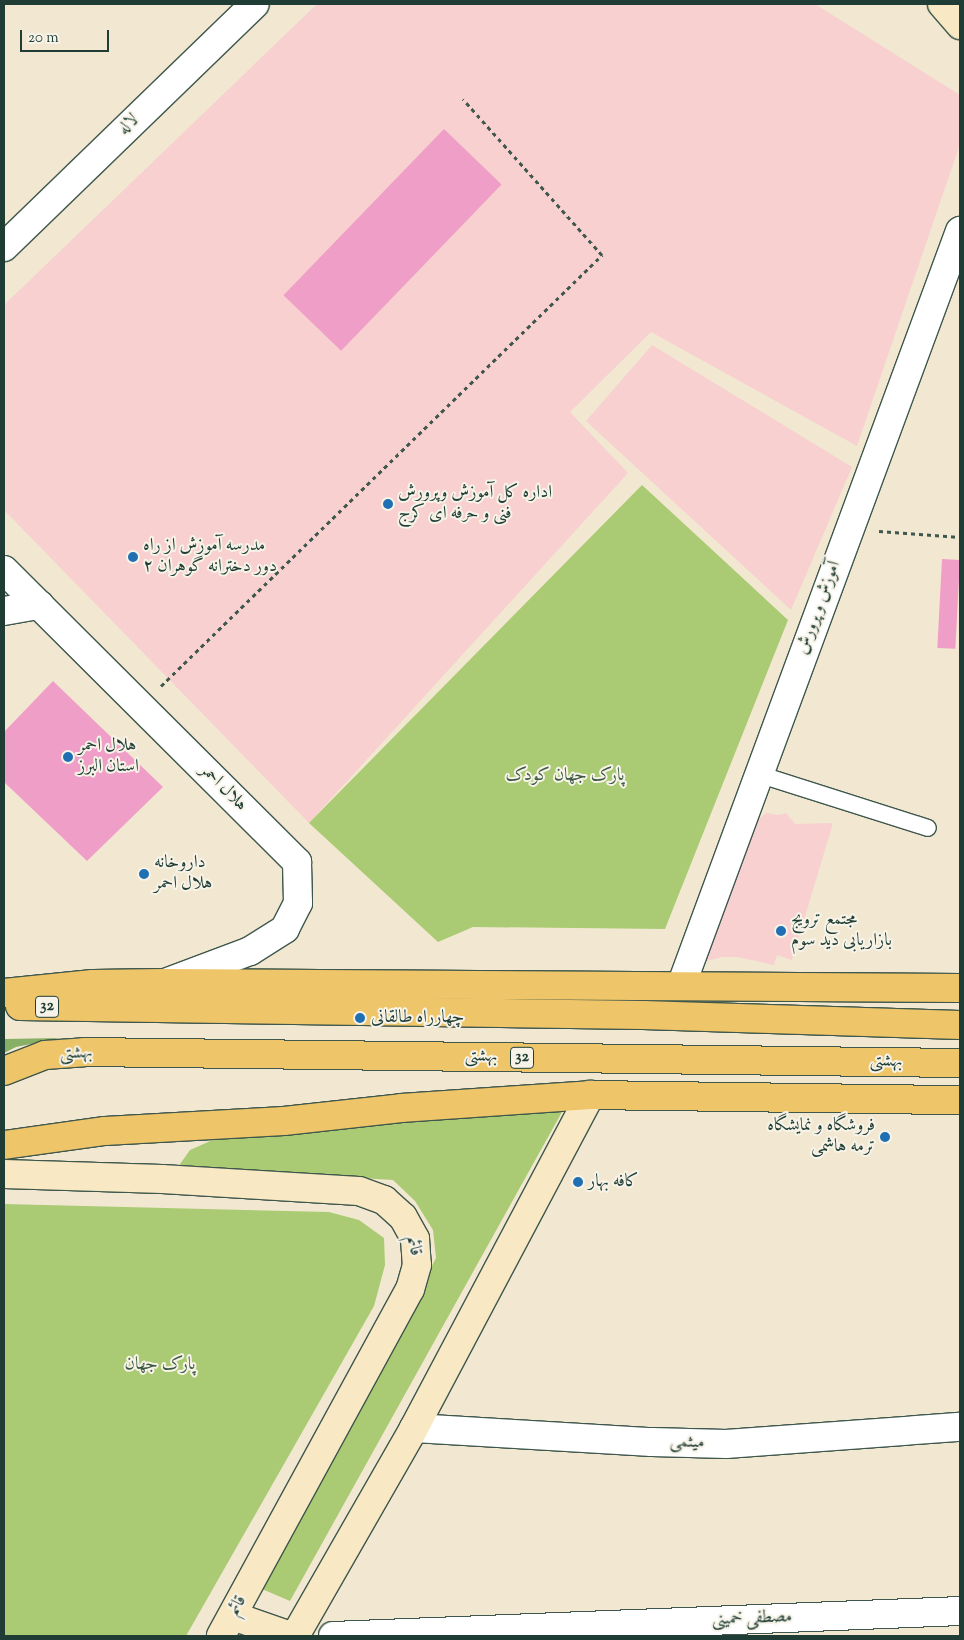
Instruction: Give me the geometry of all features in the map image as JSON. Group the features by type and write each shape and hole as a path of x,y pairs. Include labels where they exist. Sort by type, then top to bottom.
{"main road":[{"path":"942,4 960,25"},
{"path":"4,993 93,984 163,983 960,988"},
{"name":"32","path":"4,1006 644,1015 960,1025"},
{"name":"بهشتى","path":"4,1071 45,1055 84,1052 960,1063"},
{"path":"295,1636 414,1428 590,1095"},
{"path":"4,1145 105,1131 284,1121 401,1108 590,1095 960,1100"},
{"name":"قائم","path":"4,1174 162,1179 360,1191 384,1200 403,1216 415,1239 417,1265 410,1289 227,1626"},
{"path":"227,1626 290,1636"}],"street":[{"name":"لاله","path":"4,247 255,4"},
{"name":"آموزش و پرورش","path":"681,986 960,231"},
{"name":"هلال احمر","path":"4,570 297,862 298,903 285,929 250,951 163,983"},
{"path":"4,611 39,605"},
{"name":"میثمی","path":"414,1428 652,1442 726,1444 960,1427"},
{"name":"مصطفی خمینی","path":"333,1636 960,1611"}],"lane":[{"path":"758,774 928,828"}],"path":[{"path":"140,706 602,255 463,99"},
{"path":"849,529 960,537"}],"shaded area":[{"path":"317,4 815,4 960,95 960,144 857,446 651,332 570,412 628,473 309,823 4,510 4,305"},
{"path":"652,345 852,467 791,610 586,421"},
{"path":"766,813 778,815 786,813 795,824 833,823 792,960 777,955 774,965 737,957 722,957 699,963 745,816 758,820"}],"green space":[{"name":"پارک جهان کودک","path":"642,485 788,620 665,929 473,927 438,942 309,823"},
{"path":"61,1038 16,1047 4,1053 4,1039"},
{"path":"567,1103 290,1601 262,1589 436,1258 433,1230 415,1201 393,1180 178,1167 190,1150 226,1134"},
{"name":"پارک جهان","path":"4,1204 329,1212 359,1220 384,1238 385,1265 374,1306 186,1636 4,1636"}],"building":[{"path":"444,129 502,185 341,351 284,295"},
{"path":"942,559 960,560 955,649 937,648"},
{"name":"هلال احمر استان البرز","path":"53,681 163,787 87,861 4,782 4,732"}],"place":[{"name":"اداره کل آموزش وپرورش فنی و حرفه ای کرج","path":"388,504"},
{"name":"مدرسه آموزش از راه دور دخترانه گوهران ۲","path":"133,557"},
{"name":"هلال احمر استان البرز","path":"68,757"},
{"name":"داروخانه هلال احمر","path":"144,874"},
{"name":"مجتمع ترویج بازاریابی دید سوم","path":"781,931"},
{"name":"چهارراه طالقانی","path":"360,1018"},
{"name":"فروشگاه و نمايشگاه ترمه هاشمى","path":"885,1137"},
{"name":"کافه بهار","path":"578,1182"}]}
